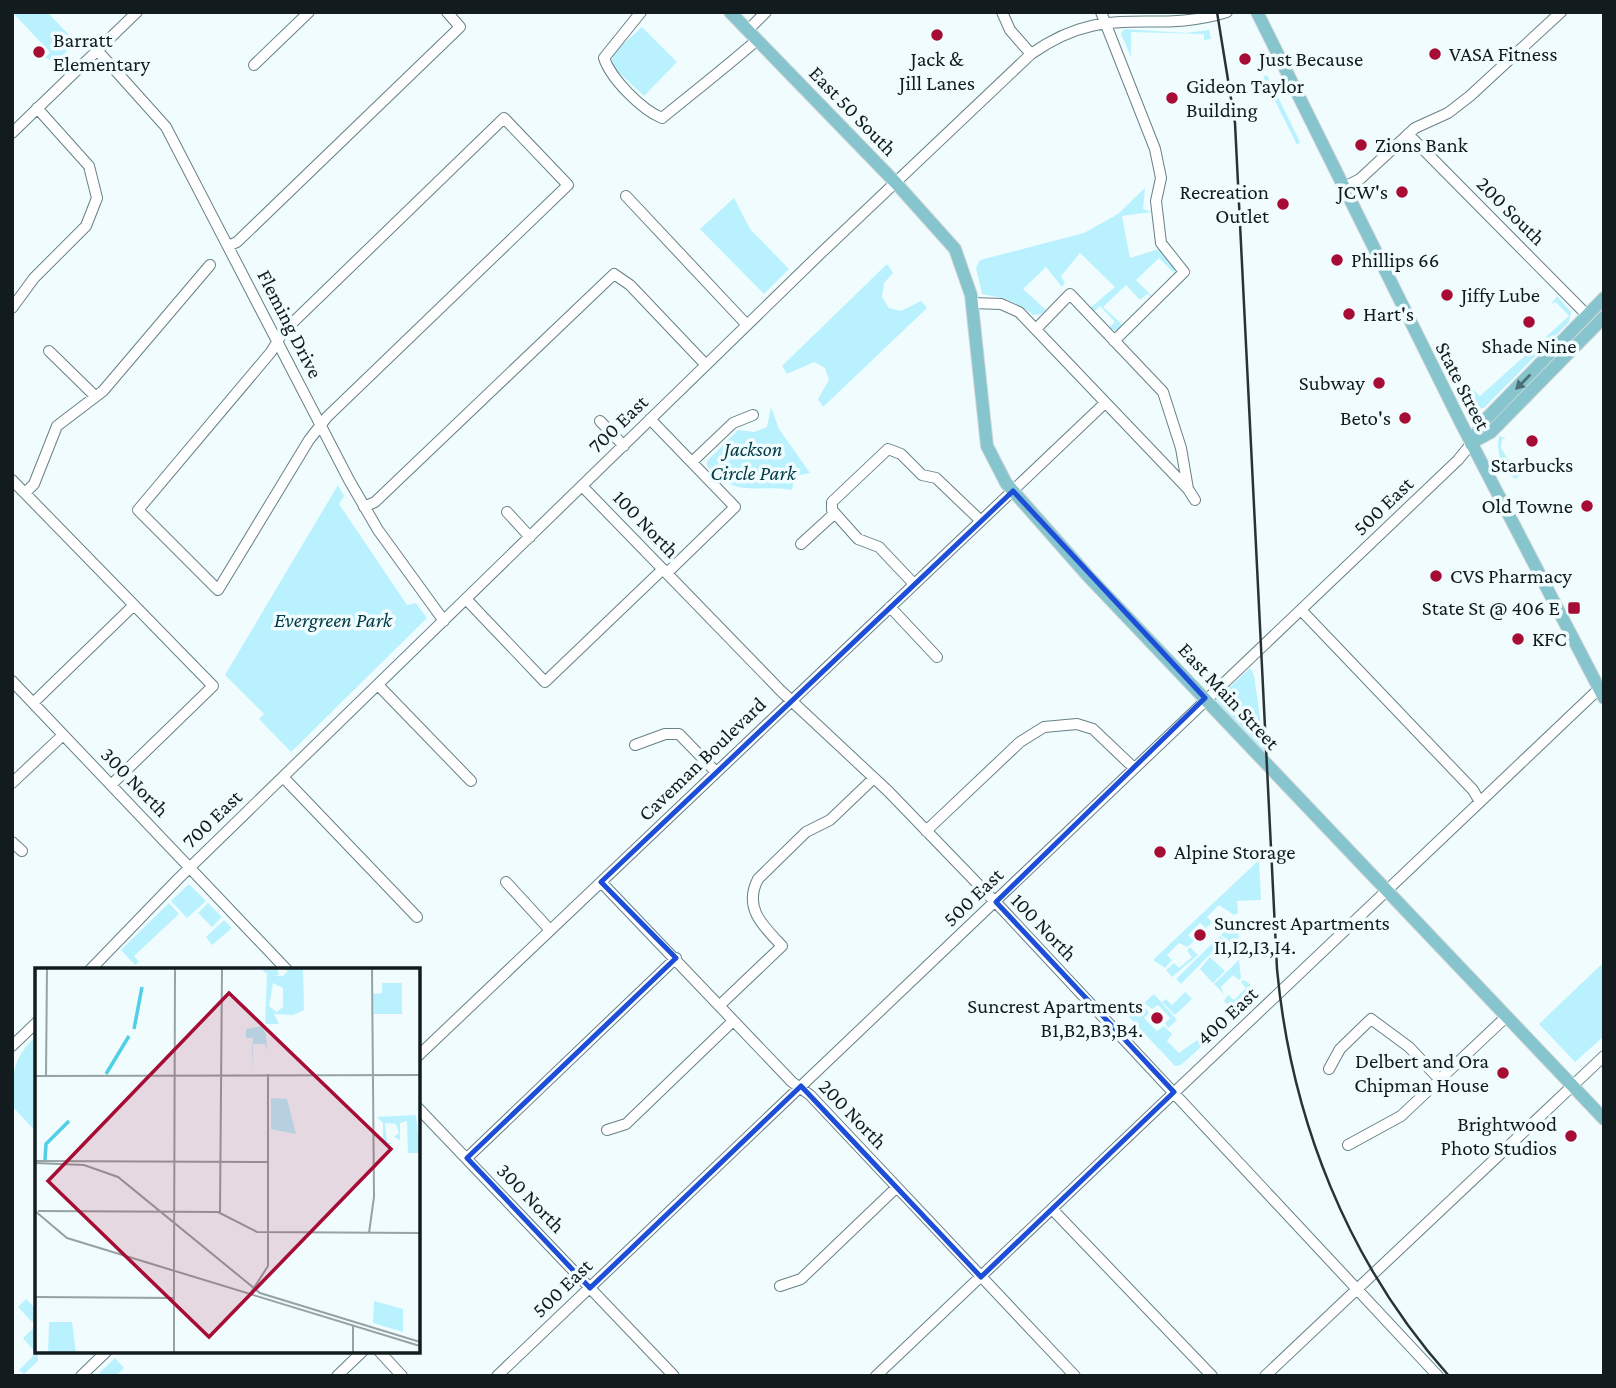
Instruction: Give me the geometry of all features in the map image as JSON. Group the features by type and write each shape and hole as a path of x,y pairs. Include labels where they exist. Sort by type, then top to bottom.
{"main road":[{"name":"East 50 South","path":"730,12 947,239"},
{"name":"State Street","path":"1257,12 1471,444 1602,690"},
{"name":"East Main Street","path":"947,239 961,263 972,303 983,432 992,457 1013,491 1088,576 1604,1118"},
{"name":"500 East","path":"1471,444 1483,422 1604,298"},
{"name":"500 East","path":"1471,444 1491,432 1601,326"}],"street":[{"path":"12,133 137,12"},
{"path":"254,65 309,12"},
{"path":"228,246 237,242 460,27 447,12"},
{"path":"641,12 604,55 607,69 651,114 663,118 691,92 718,75 752,35 766,12"},
{"path":"1002,12 1010,30 1031,54"},
{"name":"700 East","path":"92,968 190,868 650,419 1031,54 1055,36 1103,15 1196,19 1227,12"},
{"path":"1342,188 1360,179 1415,128 1448,113 1471,96 1561,12"},
{"path":"1103,15 1155,149 1161,177 1156,201 1158,234 1168,254 1184,272 1114,341"},
{"name":"Fleming Drive","path":"97,50 160,118 364,508 404,569 444,621"},
{"path":"12,308 40,272 86,226 95,208 97,190 89,166 37,108"},
{"path":"504,118 568,185 320,426 218,590 138,510 283,332 504,118"},
{"name":"200 South","path":"1408,134 1587,315"},
{"path":"626,196 747,325"},
{"path":"25,493 34,484 57,426 95,396 210,265"},
{"path":"364,508 375,502 614,274 629,285 706,365"},
{"path":"1036,329 1070,294 1163,392 1181,448 1188,489"},
{"path":"972,303 1006,305 1036,329 1188,489 1195,500"},
{"path":"49,351 95,396"},
{"name":"Caveman Boulevard","path":"420,1054 1105,403"},
{"path":"692,463 733,423 753,415"},
{"path":"466,599 545,682 735,507 650,419"},
{"path":"600,421 624,446"},
{"name":"500 East","path":"497,1376 995,903 1205,698 1458,460 1471,444"},
{"path":"915,584 879,547 858,539 833,511 832,502 888,449 901,454 922,475 936,478 981,522"},
{"path":"12,480 213,686 111,785"},
{"name":"100 North","path":"582,486 926,831 1438,1376"},
{"path":"801,544 833,511"},
{"path":"507,512 530,537"},
{"path":"33,703 135,605"},
{"path":"890,607 937,657"},
{"path":"1301,610 1473,790 1480,802"},
{"name":"300 North","path":"12,681 285,968"},
{"path":"378,685 471,781"},
{"name":"400 East","path":"876,1376 1480,802 1602,690"},
{"path":"926,831 1020,742 1044,727 1077,724 1093,729 1134,768"},
{"path":"635,745 665,734 679,734 716,772"},
{"path":"12,783 63,735"},
{"path":"283,778 416,917"},
{"path":"720,1005 782,946 756,917 752,897 758,879 807,832 837,813 874,778"},
{"path":"12,842 22,851"},
{"path":"506,882 550,930"},
{"name":"200 North","path":"601,882 1075,1376"},
{"path":"467,1158 676,958"},
{"path":"1348,1145 1391,1124 1507,1016"},
{"path":"1329,1069 1340,1049 1371,1019 1409,1047 1440,1080"},
{"path":"607,1130 626,1124 733,1021"},
{"path":"12,1046 35,1024"},
{"path":"1265,1376 1604,1056"},
{"name":"300 North","path":"420,1110 674,1376"},
{"path":"780,1286 801,1279 896,1188"},
{"path":"1052,1209 1212,1376"},
{"path":"81,1376 105,1353"},
{"path":"337,1376 361,1353"},
{"path":"381,1353 402,1376"}],"highlighted area":[{"path":"1013,491 1205,698 996,902 1174,1092 981,1277 801,1086 590,1288 467,1158 676,958 601,882"}],"green space":[{"path":"12,12 47,12 76,42 56,62 45,58 50,52"},
{"path":"642,27 677,62 644,96 613,67 612,54"},
{"path":"1124,29 1186,33 1209,30 1211,39 1204,40 1204,34 1131,32 1131,57 1121,34"},
{"path":"1267,75 1300,142 1297,145 1263,77"},
{"path":"1145,188 1143,209 1152,212 1122,216 1130,258 1159,249 1174,267 1175,274 1159,258 1136,280 1153,297 1147,294 1140,300 1126,285 1103,307 1124,326 1116,331 1109,328 1115,322 1100,306 1094,312 1090,308 1115,287 1080,253 1061,276 1065,283 1062,287 1046,267 1023,289 1046,310 1041,314 1033,315 1009,300 982,294 976,268 980,260 1084,233 1118,214"},
{"path":"734,198 750,229 789,269 764,294 700,229"},
{"path":"887,264 893,273 884,283 882,297 889,308 901,311 921,301 927,308 823,407 818,399 829,380 825,368 814,362 787,374 782,366"},
{"path":"1557,296 1571,312 1569,322 1484,408 1473,409 1460,387 1468,385 1480,396 1569,316 1556,302 1551,304"},
{"name":"Jackson Circle Park","path":"771,407 779,429 810,473 795,476 792,490 746,488 728,483 707,466 707,461 738,430 754,432 767,427"},
{"path":"1499,436 1506,438 1502,439 1501,448 1517,475 1522,473 1516,479 1507,471 1501,460"},
{"name":"Evergreen Park","path":"338,485 344,496 339,504 407,605 416,603 427,618 291,752 259,719 264,714 225,675"},
{"path":"1250,668 1254,675 1265,754 1216,700"},
{"path":"1259,860 1261,900 1237,901 1238,913 1234,915 1219,905 1207,917 1212,922 1206,928 1200,923 1188,935 1194,941 1187,947 1179,943 1167,955 1172,960 1165,968 1153,960"},
{"path":"189,884 206,901 187,918 171,901"},
{"path":"169,903 179,914 134,956 139,962 135,965 121,950"},
{"path":"208,903 222,917 212,927 198,913"},
{"path":"224,920 232,928 212,945 206,937"},
{"path":"1238,921 1239,949 1221,935"},
{"path":"1220,936 1224,940 1181,984 1176,979"},
{"path":"1190,947 1198,955 1172,977 1166,970 1174,963 1179,968 1192,957 1187,951"},
{"path":"1210,957 1225,971 1213,983 1200,969"},
{"path":"1239,960 1241,978 1239,980 1233,975 1221,987 1224,994 1214,984"},
{"path":"1604,962 1604,1036 1575,1062 1539,1024"},
{"path":"1244,980 1250,984 1251,999 1222,1027 1215,1020 1229,1007 1224,1001 1228,995 1234,1000 1246,988 1241,982"},
{"path":"1185,992 1192,999 1175,1015 1162,1002 1166,999 1172,1005"},
{"path":"1154,994 1177,1020 1168,1028 1165,1023 1170,1018 1158,1005 1152,1009 1144,1003"},
{"path":"1143,1004 1149,1013 1144,1018 1157,1031 1164,1026 1172,1034 1167,1041 1179,1053 1197,1040 1202,1046 1181,1065 1175,1066 1129,1017"},
{"path":"35,1037 35,1131 12,1106 15,1067"},
{"path":"26,1299 35,1308 35,1320 32,1322 18,1307"},
{"path":"35,1327 35,1352 23,1338"},
{"path":"38,1353 38,1361 24,1374 19,1370"},
{"path":"115,1358 124,1368 116,1376 101,1376 99,1373"}],"railway":[{"path":"1217,12 1235,123 1277,969 1284,1025 1311,1134 1330,1186 1381,1286 1413,1332 1449,1376"}],"place":[{"name":"Jack & Jill Lanes","path":"937,35"},
{"name":"Barratt Elementary","path":"39,52"},
{"name":"VASA Fitness","path":"1435,54"},
{"name":"Just Because","path":"1245,59"},
{"name":"Gideon Taylor Building","path":"1172,98"},
{"name":"Zions Bank","path":"1361,145"},
{"name":"JCW's","path":"1402,192"},
{"name":"Recreation Outlet","path":"1283,204"},
{"name":"Phillips 66","path":"1337,260"},
{"name":"Jiffy Lube","path":"1447,295"},
{"name":"Hart's","path":"1349,314"},
{"name":"Shade Nine","path":"1529,322"},
{"name":"Subway","path":"1379,383"},
{"name":"Beto's","path":"1405,418"},
{"name":"Starbucks","path":"1532,441"},
{"name":"Old Towne","path":"1587,506"},
{"name":"CVS Pharmacy","path":"1436,576"},
{"name":"State St @ 406 E","path":"1574,608"},
{"name":"KFC","path":"1518,639"},
{"name":"Alpine Storage","path":"1160,852"},
{"name":"Suncrest Apartments I1,I2,I3,I4.","path":"1200,935"},
{"name":"Suncrest Apartments B1,B2,B3,B4.","path":"1157,1018"},
{"name":"Delbert and Ora Chipman House","path":"1503,1073"},
{"name":"Brightwood Photo Studios","path":"1571,1136"}]}
